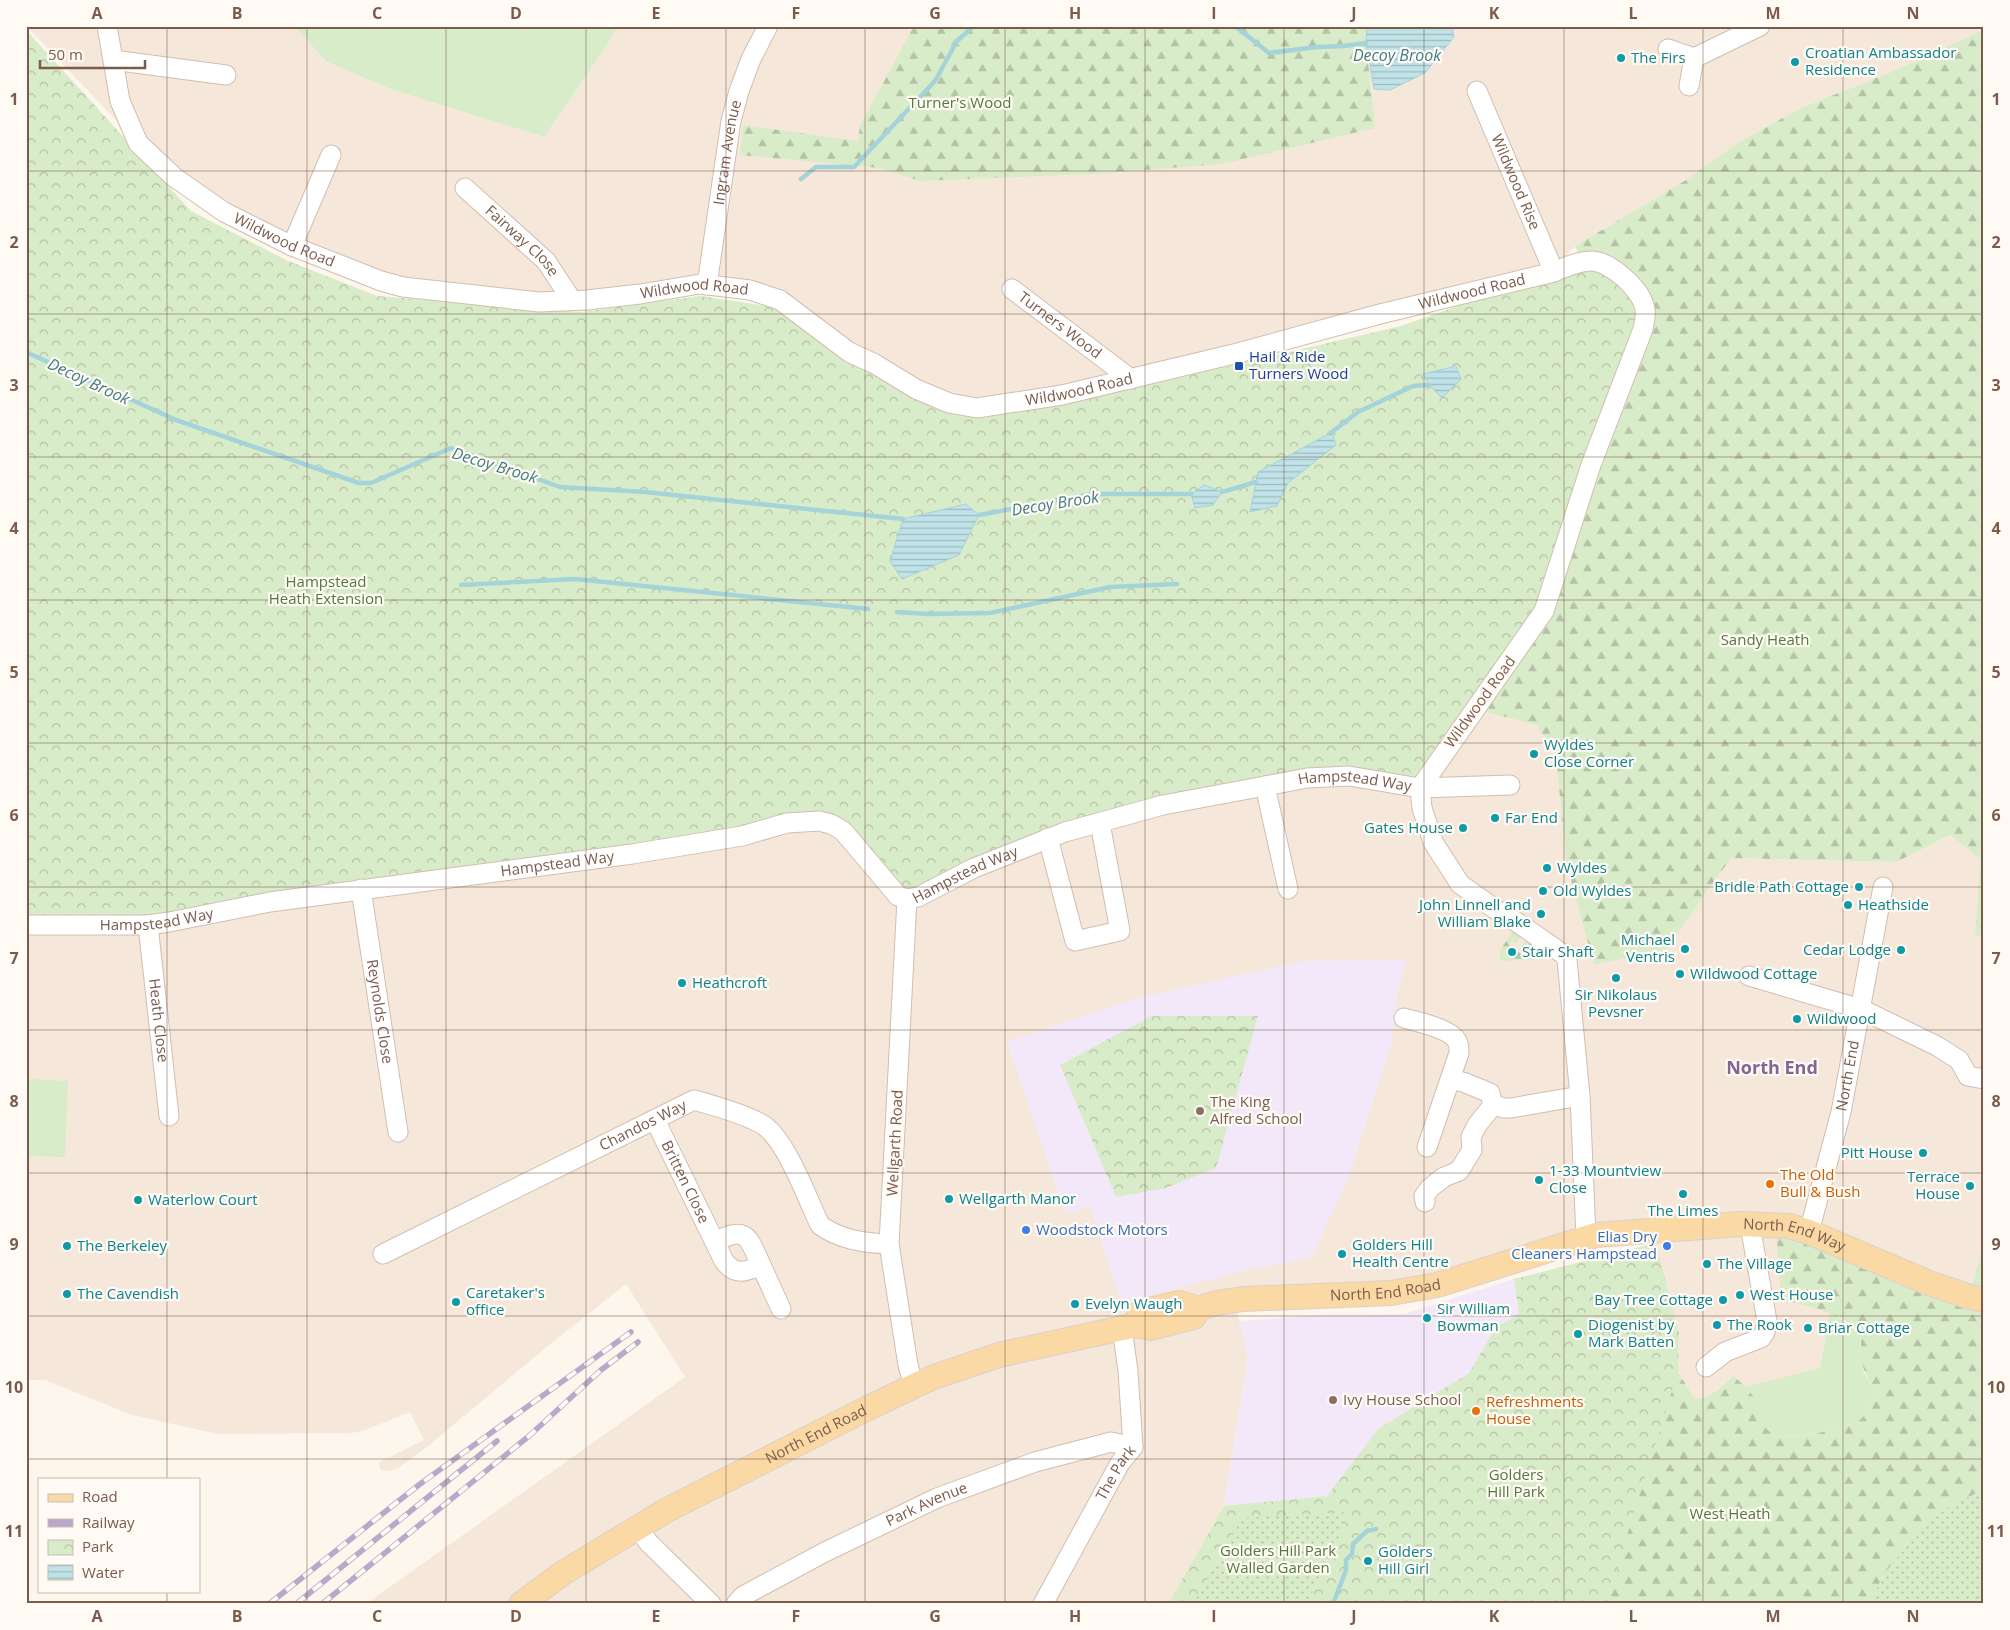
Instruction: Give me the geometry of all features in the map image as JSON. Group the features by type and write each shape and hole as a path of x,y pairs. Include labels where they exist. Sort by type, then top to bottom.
{"main road":[{"name":"North End Way","path":"1591,1236 1716,1225 1789,1226 1809,1232 1929,1283 1984,1300"},
{"name":"North End Road","path":"522,1604 563,1573 637,1528 866,1409 934,1377 999,1355 1129,1327 1152,1328 1186,1320 1194,1317 1198,1309 1216,1303 1243,1299 1391,1293 1428,1287 1591,1236"}],"street":[{"name":"Wildwood Road","path":"107,26 120,101 138,143 174,176 224,212 292,246 380,281 403,287 539,302 571,299 587,300 700,284 750,290 780,300 849,352 874,364 916,389 949,404 977,408 1062,395 1238,353 1380,314 1554,272 1569,265 1592,261 1612,268 1630,283 1646,309 1643,329 1591,465 1544,611 1420,788"},
{"name":"Ingram Avenue","path":"707,285 731,121 739,91 751,59 768,26"},
{"path":"1668,49 1694,58 1760,26"},
{"path":"1689,86 1694,58"},
{"path":"112,60 226,75"},
{"name":"Wildwood Rise","path":"1477,91 1554,272"},
{"path":"292,246 331,154"},
{"name":"Fairway Close","path":"465,188 546,262 571,299"},
{"name":"Turners Wood","path":"1012,290 1131,379"},
{"name":"Hampstead Way","path":"26,925 148,925 270,902 621,856 742,836 787,823 804,821 831,824 843,831 898,896 907,899 918,897 974,868 1048,838 1163,805 1307,778 1349,776 1420,788 1422,808 1433,842 1460,884 1563,954 1567,960 1591,1236"},
{"path":"1420,788 1510,785"},
{"path":"1265,786 1288,889"},
{"path":"1048,838 1075,941 1120,931 1100,822"},
{"name":"North End","path":"1809,1232 1841,1112 1861,1009 1873,932 1883,887"},
{"name":"Reynolds Close","path":"361,889 398,1132"},
{"name":"Wellgarth Road","path":"907,899 889,1244 908,1365 914,1386"},
{"name":"Heath Close","path":"148,925 169,1116"},
{"path":"1749,976 1861,1009 1937,1046 1959,1060 1968,1076 1984,1080"},
{"path":"1404,1018 1449,1033 1458,1041 1460,1052 1427,1147"},
{"path":"1451,1080 1463,1082 1490,1093 1493,1104"},
{"path":"1493,1104 1504,1108 1511,1108 1580,1096"},
{"name":"Chandos Way","path":"383,1254 694,1100 732,1112 765,1126 780,1143 820,1225 831,1233 845,1238 869,1243 889,1244"},
{"path":"1424,1202 1424,1196 1430,1188 1444,1178 1459,1171 1472,1150 1472,1137 1477,1126 1493,1104"},
{"name":"Britten Close","path":"655,1120 724,1261 733,1270 742,1272 761,1265"},
{"path":"1706,1367 1725,1352 1762,1338 1766,1332 1767,1321 1750,1224"},
{"path":"715,1242 730,1234 738,1233 744,1235 753,1249 781,1309"},
{"name":"The Park","path":"1042,1604 1120,1463 1133,1447 1128,1371 1129,1327"},
{"name":"Park Avenue","path":"736,1604 743,1596 825,1552 937,1498 1035,1462 1111,1442 1133,1447"},
{"path":"637,1528 649,1543 711,1604"}],"shaded area":[{"path":"26,26 294,26 327,62 390,89 544,137 618,26 1984,26 1984,35 1801,108 1739,142 1686,180 1575,246 1550,273 1131,379 949,403 750,290 587,300 403,287 272,236 138,143"},
{"path":"1474,709 1537,725 1556,755 1566,861 1666,949 1731,858 1895,862 1950,835 1980,858 1975,936 1984,938 1984,1240 1970,1297 1781,1300 1830,1312 1820,1368 1744,1387 1734,1376 1707,1397 1701,1399 1695,1399 1678,1372 1679,1333 1656,1243 1701,1236 1586,1237 1468,1275 1234,1300 1248,1357 1224,1506 1168,1604 366,1604 685,1377 626,1284 549,1345 427,1447 398,1468 390,1471 381,1470 378,1463 424,1440 410,1412 360,1432 218,1434 132,1415 45,1380 26,1380 26,925 769,827 1041,841"},
{"name":"The King Alfred School","path":"1406,960 1397,996 1391,1045 1349,1177 1311,1258 1247,1270 1121,1302 1090,1205 1066,1215 1007,1042 1141,997 1303,961"},
{"name":"Ivy House School","path":"1514,1279 1519,1315 1496,1327 1469,1373 1379,1428 1328,1496 1224,1506 1248,1358 1239,1321 1325,1315 1404,1314"}],"green space":[{"path":"294,26 618,26 544,137 390,89 327,62"},
{"name":"Turner's Wood","path":"914,26 1366,26 1375,128 1222,164 1091,174 920,181 880,168 740,155 743,125 858,141 860,126"},
{"name":"Hampstead Heath Extension","path":"26,30 191,211 286,260 377,296 582,312 700,296 780,308 968,416 1131,389 1401,326 1554,272 1592,261 1645,309 1544,611 1425,778 1349,776 1100,823 907,899 831,824 148,925 26,925"},
{"name":"Sandy Heath","path":"1984,30 1984,938 1975,936 1980,859 1950,835 1896,862 1731,858 1666,949 1594,965 1566,861 1556,755 1537,725 1474,709 1582,263 1575,246 1686,180 1739,142 1801,108 1894,71"},
{"path":"1512,932 1520,937 1516,943 1512,941 1509,945 1512,948 1508,953 1512,956 1516,950 1527,957 1530,952 1522,947 1526,940 1545,952 1549,959 1501,961 1499,952"},
{"path":"1152,1016 1258,1016 1216,1168 1166,1188 1116,1197 1060,1065"},
{"path":"29,1079 68,1081 65,1157 26,1156"},
{"name":"West Heath","path":"1776,1225 1970,1296 1984,1240 1984,1504 1901,1604 1569,1604 1612,1385 1678,1372 1695,1399 1706,1397 1734,1376 1753,1396 1764,1425 1771,1432 1780,1436 1807,1435 1856,1423 1869,1409 1875,1390 1863,1367 1861,1340 1856,1330 1838,1317 1826,1312 1781,1300"},
{"name":"Golders Hill Park","path":"1656,1243 1679,1333 1678,1372 1622,1551 1609,1604 1168,1604 1224,1506 1327,1496 1379,1428 1469,1373 1496,1327 1519,1314 1514,1279"},
{"path":"1830,1312 1852,1327 1860,1337 1864,1373 1875,1390 1868,1409 1856,1423 1835,1429 1795,1437 1772,1434 1765,1428 1752,1398 1744,1387 1820,1368"},
{"path":"1984,1489 1984,1604 1869,1604 1884,1574 1914,1537 1945,1509"},
{"name":"Golders Hill Park Walled Garden","path":"1347,1512 1341,1533 1307,1604 1193,1604 1242,1518"}],"water":[{"name":"Decoy Brook","path":"1367,26 1452,26 1454,37 1425,73 1390,90 1374,89 1366,43"},
{"path":"1456,366 1461,379 1442,398 1429,385 1423,374"},
{"path":"1332,432 1336,445 1288,483 1277,506 1250,512 1258,472"},
{"path":"1204,485 1222,492 1213,505 1195,508 1191,494"},
{"name":"Decoy Brook","path":"966,504 979,515 959,555 902,579 890,561 903,519"}],"waterway":[{"name":"Decoy Brook","path":"801,179 816,167 854,167 935,81 957,41 974,26"},
{"name":"Decoy Brook","path":"1235,26 1269,53 1366,43"},
{"name":"Decoy Brook","path":"26,352 176,420 359,483 371,483 451,448 560,487 645,492 903,519"},
{"name":"Decoy Brook","path":"1332,432 1358,412 1413,386 1429,385"},
{"name":"Decoy Brook","path":"1222,492 1256,482"},
{"name":"Decoy Brook","path":"979,515 1092,494 1191,494"},
{"path":"461,585 575,579 868,609"},
{"path":"897,612 928,614 990,613 1110,587 1177,584"},
{"path":"1333,1604 1346,1570 1346,1560 1352,1554 1353,1544 1367,1531 1376,1529"}],"railway":[{"path":"269,1604 420,1484 631,1332"},
{"path":"322,1604 529,1436 601,1370 638,1342"},
{"path":"296,1604 497,1441"}],"place":[{"name":"The Firs","path":"1621,58"},
{"name":"Croatian Ambassador Residence","path":"1795,62"},
{"name":"Hail & Ride Turners Wood","path":"1239,366"},
{"name":"Wyldes Close Corner","path":"1534,754"},
{"name":"Far End","path":"1495,818"},
{"name":"Gates House","path":"1463,828"},
{"name":"Wyldes","path":"1547,868"},
{"name":"Bridle Path Cottage","path":"1859,887"},
{"name":"Old Wyldes","path":"1543,891"},
{"name":"Heathside","path":"1848,905"},
{"name":"John Linnell and William Blake","path":"1541,914"},
{"name":"Michael Ventris","path":"1685,949"},
{"name":"Cedar Lodge","path":"1901,950"},
{"name":"Stair Shaft","path":"1512,952"},
{"name":"Wildwood Cottage","path":"1680,974"},
{"name":"Sir Nikolaus Pevsner","path":"1616,978"},
{"name":"Heathcroft","path":"682,983"},
{"name":"Wildwood","path":"1797,1019"},
{"name":"The King Alfred School","path":"1200,1111"},
{"name":"Pitt House","path":"1923,1153"},
{"name":"1-33 Mountview Close","path":"1539,1180"},
{"name":"The Old Bull & Bush","path":"1770,1184"},
{"name":"Terrace House","path":"1970,1186"},
{"name":"The Limes","path":"1683,1194"},
{"name":"Wellgarth Manor","path":"949,1199"},
{"name":"Waterlow Court","path":"138,1200"},
{"name":"Woodstock Motors","path":"1026,1230"},
{"name":"The Berkeley","path":"67,1246"},
{"name":"Elias Dry Cleaners Hampstead","path":"1667,1246"},
{"name":"Golders Hill Health Centre","path":"1342,1254"},
{"name":"The Village","path":"1707,1264"},
{"name":"The Cavendish","path":"67,1294"},
{"name":"West House","path":"1740,1295"},
{"name":"Bay Tree Cottage","path":"1723,1300"},
{"name":"Caretaker's office","path":"456,1302"},
{"name":"Evelyn Waugh","path":"1075,1304"},
{"name":"Sir William Bowman","path":"1427,1318"},
{"name":"The Rook","path":"1717,1325"},
{"name":"Briar Cottage","path":"1808,1328"},
{"name":"Diogenist by Mark Batten","path":"1578,1334"},
{"name":"Ivy House School","path":"1333,1400"},
{"name":"Refreshments House","path":"1476,1411"},
{"name":"Golders Hill Girl","path":"1368,1561"}],"district":[{"name":"North End","path":"1772,1068"}]}
